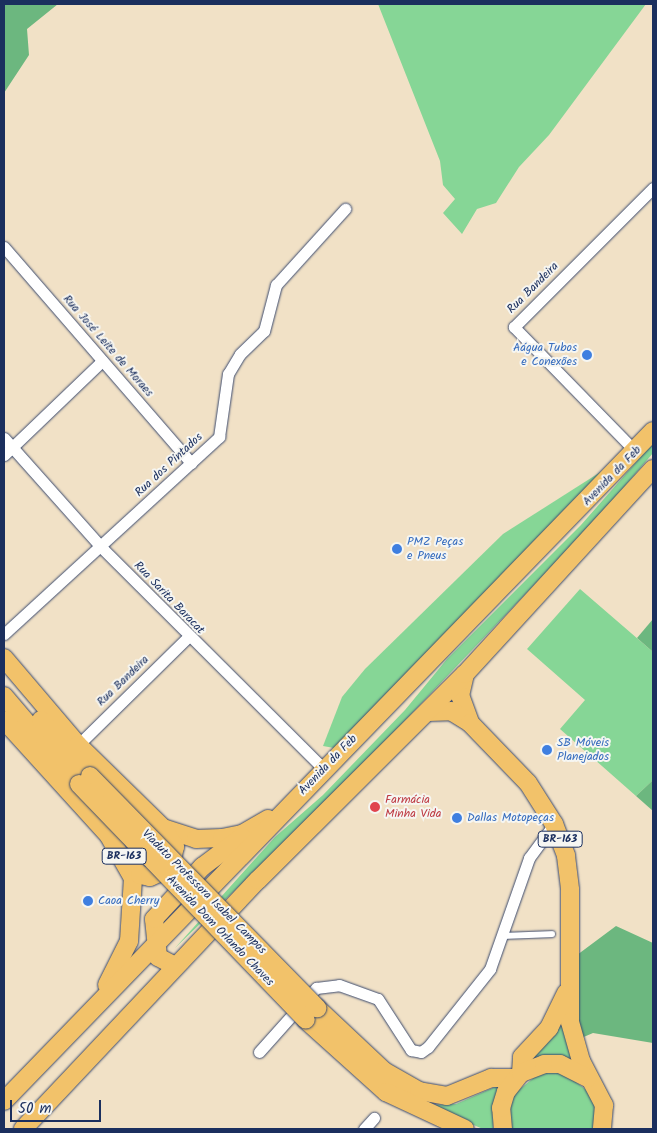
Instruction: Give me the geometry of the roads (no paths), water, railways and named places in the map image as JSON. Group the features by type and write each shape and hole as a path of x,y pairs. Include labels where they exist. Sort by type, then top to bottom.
{"main road":[{"name":"Avenida da Feb","path":"4,1101 156,947 286,808 636,452 653,431"},
{"name":"Avenida da Feb","path":"23,1129 175,966 465,674 653,469"},
{"path":"4,658 78,745 163,828 175,847 175,858 164,873 140,875 123,854"},
{"name":"BR-163","path":"4,674 85,780"},
{"path":"465,674 460,695 470,723"},
{"name":"BR-163","path":"4,696 85,780"},
{"name":"BR-163","path":"428,712 451,711 470,723 528,783 554,824 569,880 569,986 572,1035 588,1078 604,1105 602,1129"},
{"name":"BR-163","path":"4,720 123,854 135,893 129,941 118,969 81,1023"},
{"name":"Viaduto Professora Isabel Campos","path":"85,780 312,1014"},
{"path":"175,966 160,961 156,947 151,929 160,912 207,863 257,826 286,808"},
{"path":"163,828 190,838 215,838 257,826"},
{"name":"BR-163","path":"502,1129 501,1108 518,1076 522,1058 549,1028 569,986"},
{"name":"BR-163","path":"312,1014 384,1071 419,1091 447,1096 500,1075 518,1076 544,1064 560,1064 588,1078"},
{"name":"BR-163","path":"312,1014 386,1092 465,1129"}],"street":[{"name":"Rua Bandeira","path":"636,452 514,327 653,188"},
{"name":"Rua dos Pintados","path":"4,632 101,548 219,437 228,374 240,354 264,330 276,285 345,209"},
{"name":"Rua José Leite de Moraes","path":"4,248 190,463"},
{"path":"8,451 102,361"},
{"name":"Rua Sarita Baracat","path":"4,438 8,451 101,548 324,769"},
{"name":"Rua Bandeira","path":"78,745 188,636"},
{"path":"259,1052 316,988 339,985 378,999 411,1050 421,1052 490,969 505,936 528,858 554,824"},
{"path":"364,1129 374,1118"}],"lane":[{"path":"505,936 552,934"}],"place":[{"name":"Aágua Tubos e Conexões","path":"587,355"},
{"name":"PMZ Peças e Pneus","path":"397,549"},
{"name":"SB Móveis Planejados","path":"547,750"},
{"name":"Farmácia Minha Vida","path":"375,807"},
{"name":"Dallas Motopeças","path":"457,818"},
{"name":"Caoa Cherry","path":"88,901"}]}
